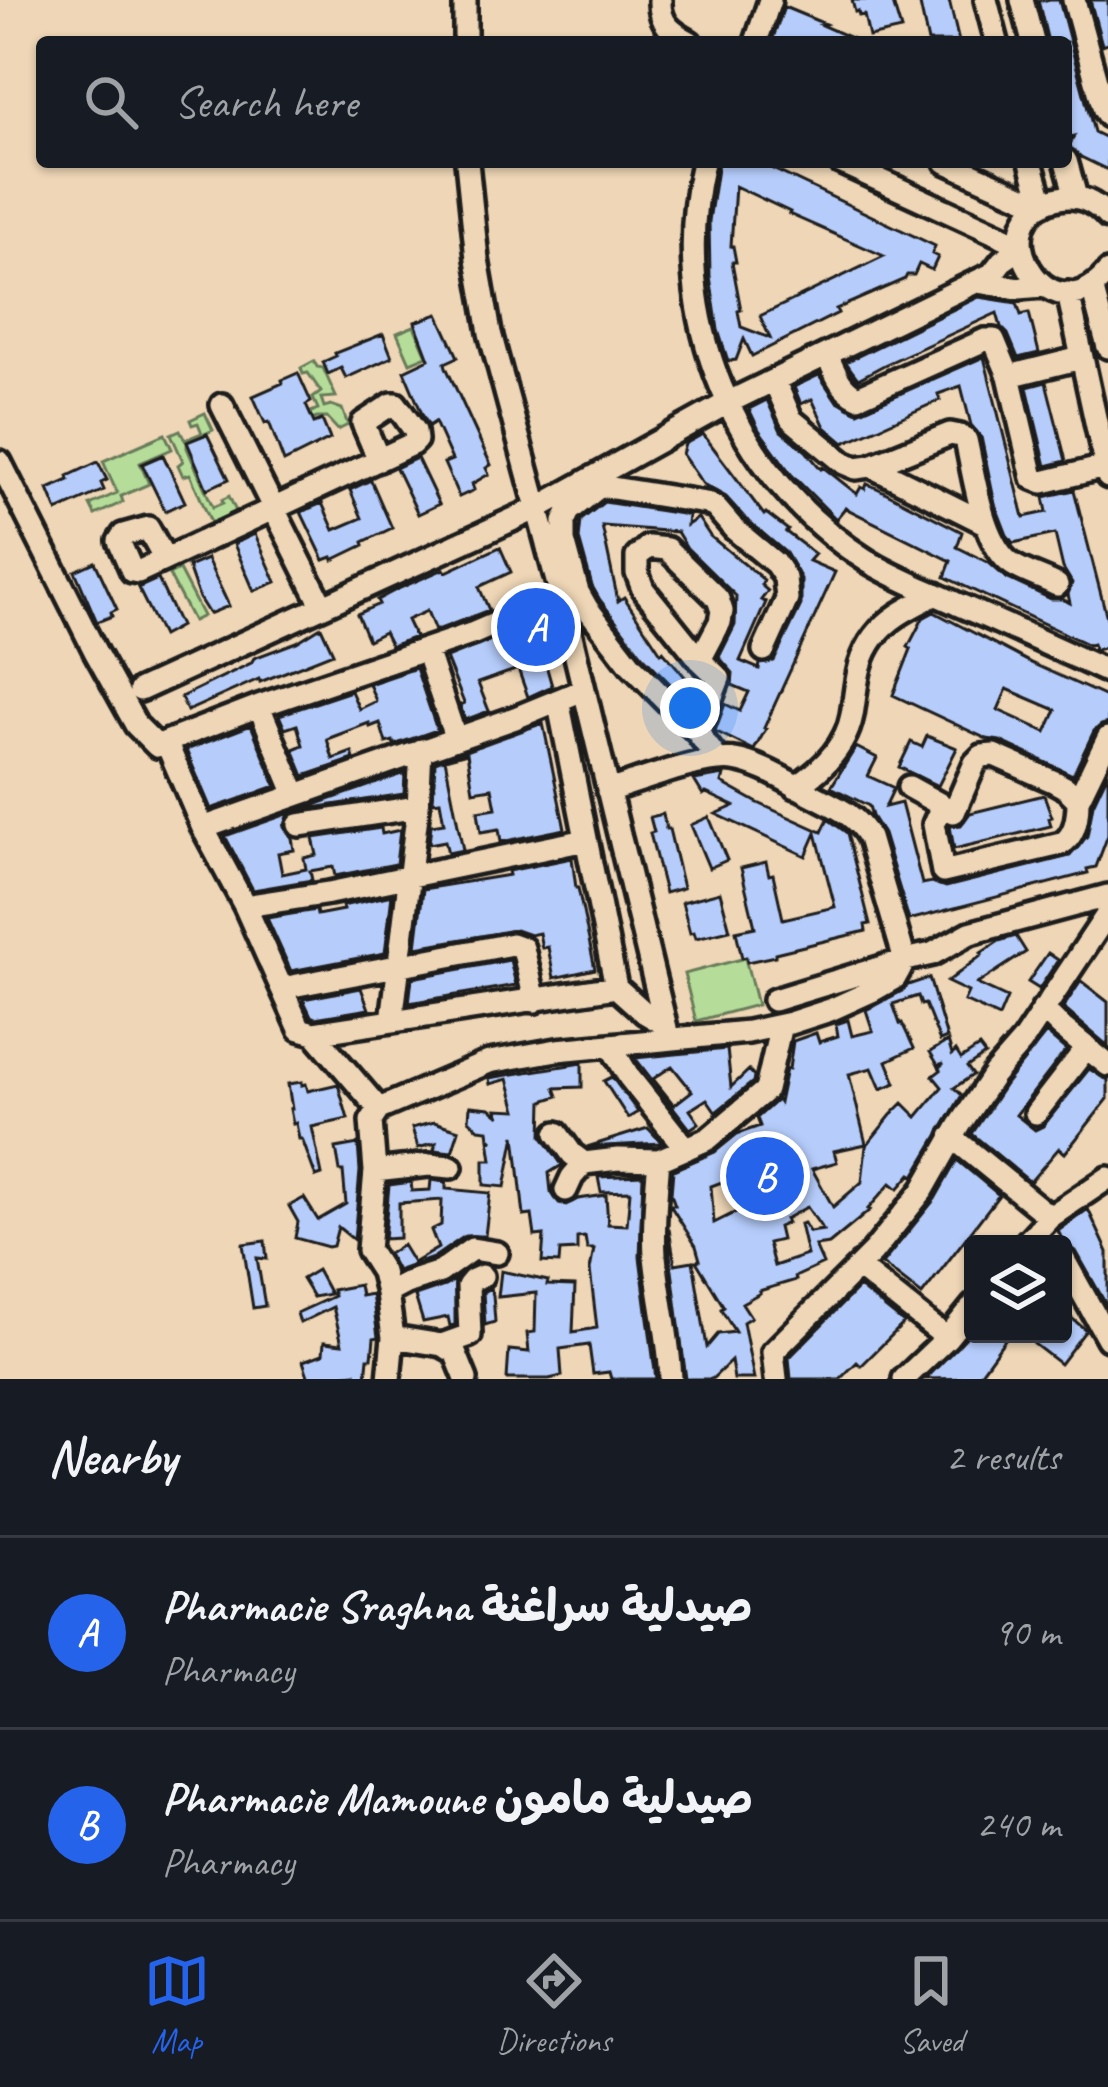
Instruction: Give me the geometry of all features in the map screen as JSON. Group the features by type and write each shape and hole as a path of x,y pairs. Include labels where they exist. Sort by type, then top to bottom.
{"street":[{"path":"465,0 465,36"},
{"path":"660,0 668,29 680,36"},
{"path":"758,36 770,0"},
{"path":"986,0 996,36"},
{"path":"1022,0 1031,36"},
{"path":"1074,0 1108,116"},
{"path":"468,168 490,333 668,1031"},
{"path":"702,168 695,205 694,294 700,326 729,402 754,451 790,495 875,566 1108,672"},
{"path":"853,168 1021,246"},
{"path":"959,168 1042,205"},
{"path":"1033,168 1042,205"},
{"path":"1068,168 1076,197"},
{"path":"1043,286 1030,273 1021,246 1026,223 1042,205 1059,198 1076,197 1105,212"},
{"path":"140,691 538,508 729,402 992,274 1021,246"},
{"path":"977,282 1043,286 1068,293 1101,284 1108,346"},
{"path":"827,355 842,386 858,397 994,340 1009,376 1034,478 1043,482 1107,472 1068,293"},
{"path":"1009,376 1081,358"},
{"path":"774,380 791,419 856,468 950,434 966,440 985,523 1007,561 1057,585"},
{"path":"222,405 322,605"},
{"path":"164,559 379,460"},
{"path":"0,462 136,725 157,746 539,605 563,607"},
{"path":"871,466 985,523"},
{"path":"718,760 631,665 583,601 564,542 569,511 600,487 697,500 716,507 734,530 776,563 785,578 787,599 764,650"},
{"path":"698,733 718,678 700,660 639,581 637,557 648,548 668,550 718,599 720,622 700,660"},
{"path":"796,787 825,765 840,745 852,712 857,672 875,635 895,616 936,594"},
{"path":"426,650 455,737"},
{"path":"203,827 584,690"},
{"path":"558,700 616,987 668,1031"},
{"path":"259,706 296,795"},
{"path":"941,806 934,824 944,872 1061,844 1072,835 1078,800 1108,737"},
{"path":"166,742 300,1029 314,1033 616,987"},
{"path":"392,1022 421,750"},
{"path":"909,787 954,812 975,763 990,754 1055,782 1078,800"},
{"path":"389,1379 394,1337 387,1293 382,1272 368,1250 374,1113 489,1062 611,1046 668,1031 748,1032 781,1025 874,990 895,978 905,960 864,830 847,813 742,762 718,760 608,791"},
{"path":"299,825 418,807"},
{"path":"244,906 586,840"},
{"path":"774,1000 932,954 970,933 1108,896"},
{"path":"776,1379 773,1352 858,1267 923,1190 994,1074 1022,1042 1108,913"},
{"path":"282,988 519,945 535,1001"},
{"path":"1043,1009 1108,1065"},
{"path":"557,1133 584,1163 659,1160 686,1149 708,1138 766,1090 781,1025"},
{"path":"314,1033 379,1109"},
{"path":"611,1046 628,1077 686,1149"},
{"path":"1036,1113 1087,1047"},
{"path":"952,1137 1047,1220 1052,1235"},
{"path":"659,1160 655,1249 671,1379"},
{"path":"566,1190 584,1163"},
{"path":"375,1172 451,1167"},
{"path":"1033,1235 1108,1178"},
{"path":"387,1293 440,1272 472,1249 497,1253"},
{"path":"858,1267 947,1338"},
{"path":"1072,1274 1108,1339"},
{"path":"442,1346 470,1334 468,1286 482,1276"},
{"path":"904,1379 964,1317"},
{"path":"394,1337 455,1352 466,1379"}],"green space":[{"path":"414,326 427,356 410,363 397,333"},
{"path":"314,361 323,368 336,397 321,398 324,407 342,409 348,425 338,430 327,418 297,426 295,419 318,409 313,398 321,392 301,368"},
{"path":"205,413 213,430 187,442 187,448 213,507 229,496 238,516 213,527 190,474 183,476 178,465 183,461 171,434 180,430 185,440 202,433 198,423 192,425 190,420"},
{"path":"165,434 172,449 140,463 149,484 95,515 90,505 117,493 103,461"},
{"path":"179,570 203,616 193,621 169,575"},
{"path":"745,958 757,1005 696,1021 684,974"}],"building":[{"path":"852,0 892,0 901,30 869,36 864,15 855,12"},
{"path":"919,0 949,0 958,36 927,36"},
{"path":"1038,0 1059,0 1069,36 1047,36"},
{"path":"1090,0 1108,0 1108,43 1102,45"},
{"path":"784,7 846,36 774,36"},
{"path":"1072,49 1094,132 1108,139 1108,170 1072,150"},
{"path":"717,168 771,168 935,246 932,254 938,257 932,270 919,264 914,275 836,309 838,313 752,356 744,339 736,360 728,361 710,276 709,221","holes":["735,186 884,256 760,316 770,338 741,327 731,246"]},
{"path":"979,297 1017,303 1021,315 1029,313 1039,353 1018,358 997,313 858,379 846,362"},
{"path":"438,314 458,357 445,363 446,367 491,465 486,468 489,474 472,484 474,490 459,497 444,463 452,460 435,422 429,426 423,416 404,371 429,359 415,322"},
{"path":"383,334 392,357 346,378 341,368 328,374 323,362 335,353"},
{"path":"984,357 1024,517 1047,512 1044,497 1074,490 1108,622 1108,647 1095,650 1093,644 945,577 951,561 845,508 836,519 791,474 749,409 767,400 781,431 821,469 857,494 867,484 877,488 962,532 957,547 1006,578 1070,603 1072,583 1055,534 1013,543 1007,535 995,504 981,437 971,425 961,386 844,443 825,427 812,399 801,404 794,387 819,375 836,400 858,412"},
{"path":"298,373 314,423 322,420 330,439 284,462 253,396"},
{"path":"1046,382 1066,461 1046,466 1027,387"},
{"path":"207,434 229,479 207,489 187,442"},
{"path":"703,434 764,515 815,554 809,561 835,572 754,750 715,731 725,704 740,711 749,692 732,685 733,673 719,657 735,625 736,596 677,532 602,526 618,601 624,597 661,653 698,692 692,706 642,655 600,600 579,539 581,520 604,502 688,515 687,525 698,518 710,536 764,580 761,585 768,591 740,661 759,669 760,664 774,661 801,605 801,579 786,553 726,497 703,484 682,454 685,444"},
{"path":"163,455 185,502 165,511 142,464"},
{"path":"417,458 439,504 418,514 396,468"},
{"path":"98,462 107,480 101,483 104,490 57,511 48,489"},
{"path":"371,480 392,528 333,560 324,560 301,512 322,503 334,530 362,518 350,490"},
{"path":"255,534 276,582 254,591 234,544"},
{"path":"500,547 511,572 479,587 489,610 435,631 427,611 407,620 415,637 391,646 384,632 368,640 357,614 396,590"},
{"path":"207,559 229,606 209,614 188,567"},
{"path":"95,562 117,609 97,622 75,571"},
{"path":"158,579 180,626 162,636 138,588"},
{"path":"934,612 1108,698 1108,723 1094,731 1073,775 893,695 923,618","holes":["1007,689 1056,710 1046,732 998,710"]},
{"path":"534,623 552,686 528,697 518,669 478,683 489,711 465,720 460,705 464,703 446,658"},
{"path":"321,627 333,653 187,711 181,697"},
{"path":"416,668 437,730 394,745 393,741 386,743 380,723 370,727 369,723 327,739 333,759 352,752 354,759 304,776 293,749 303,745 297,725 285,729 279,715 351,691 359,709 376,701 369,684"},
{"path":"543,723 565,829 501,842 499,829 481,832 478,811 496,808 492,788 473,791 467,753 445,759 463,850 448,853 445,841 429,844 431,825 444,823 440,801 433,802 435,762"},
{"path":"251,725 276,786 211,809 186,750"},
{"path":"927,736 957,748 938,786 899,767 911,742 922,747"},
{"path":"856,747 877,758 868,776 894,788 885,807 901,803 922,884 946,887 1070,856 1087,836 1093,804 1108,772 1108,835 1096,867 909,920 883,834 869,806 831,787"},
{"path":"405,773 404,794 300,810"},
{"path":"724,775 722,783 756,802 822,832 828,819 847,833 870,924 865,925 866,931 775,956 747,962 742,958 736,931 755,927 741,868 766,862 783,919 835,907 816,833 806,856 716,814 734,806 703,795 694,780"},
{"path":"1044,795 1051,826 954,849 950,826 961,825 970,813"},
{"path":"290,813 284,826 294,850 278,853 282,874 306,869 304,858 317,855 313,838 381,828 382,834 400,830 396,864 335,876 333,867 310,871 312,880 253,890 225,836"},
{"path":"663,814 683,888 665,893 650,833 654,832 650,817"},
{"path":"709,817 727,860 709,868 691,825"},
{"path":"572,858 595,969 554,978 548,947 542,948 539,933 516,930 416,947 423,889 509,875 508,871"},
{"path":"720,892 730,930 696,938 690,933 682,902"},
{"path":"392,895 385,953 291,971 267,918 316,910 317,915"},
{"path":"1016,936 1026,952 977,984 1007,998 999,1017 964,1001 968,992 947,982 999,941"},
{"path":"1048,953 1058,960 1039,989 1028,982"},
{"path":"510,960 516,985 409,1003 412,978"},
{"path":"929,978 947,1038 940,1041 918,996 893,1004 914,1048 887,1061 896,1083 881,1089 872,1068 849,1074 866,1144 834,1151 837,1162 812,1169 833,1207 862,1182 866,1146 891,1115 903,1103 917,1117 942,1087 933,1076 944,1063 938,1065 930,1052 948,1041 952,1055 956,1051 961,1059 979,1047 985,1055 967,1067 973,1075 954,1088 962,1095 914,1176 898,1189 891,1183 857,1221 829,1244 815,1246 823,1264 742,1303 751,1317 743,1322 754,1379 734,1379 731,1361 712,1379 686,1379 669,1229 675,1264 693,1261 707,1347 718,1334 735,1332 696,1261 700,1260 696,1246 670,1205 675,1205 673,1170 760,1126 757,1118 777,1100 779,1103 793,1041 816,1033 819,1042 838,1036 836,1024 848,1020 852,1036 873,1031 866,1010","holes":["727,1180 748,1206 714,1223 711,1186","807,1207 823,1230 809,1232 800,1224 807,1255 774,1266 768,1243 781,1240 778,1227"]},
{"path":"1081,981 1108,1002 1108,1046 1063,1008"},
{"path":"361,988 369,1009 315,1018 303,999"},
{"path":"1046,1033 1066,1050 1016,1115 1035,1130 1043,1126 1089,1069 1108,1080 1108,1099 1065,1153 1059,1148 1030,1182 972,1134"},
{"path":"727,1049 731,1087 749,1070 753,1082 716,1112 707,1099 690,1110 699,1123 690,1129 635,1058","holes":["672,1066 692,1091 674,1105 653,1079"]},
{"path":"582,1063 582,1087 555,1088 558,1096 543,1101 542,1136 562,1165 549,1173 551,1192 566,1205 606,1195 608,1224 627,1225 630,1191 601,1192 598,1177 643,1175 640,1257 656,1379 593,1374 589,1345 560,1349 562,1376 507,1379 509,1350 529,1352 527,1333 535,1332 536,1293 498,1297 501,1271 548,1281 547,1285 575,1286 573,1332 597,1328 590,1270 594,1249 587,1249 585,1237 577,1238 577,1250 560,1251 559,1263 542,1262 544,1235 535,1236 532,1215 524,1216 515,1135 505,1187 484,1185 484,1160 492,1160 489,1139 493,1141 488,1130 469,1120 470,1106 490,1108 500,1116 497,1109 517,1110 508,1079 490,1084 489,1078"},
{"path":"612,1077 638,1112 628,1118 604,1081"},
{"path":"302,1082 308,1091 338,1084 348,1119 312,1127 322,1175 316,1177 290,1109 288,1084"},
{"path":"434,1122 459,1130 452,1152 434,1150 436,1143 418,1148 412,1128"},
{"path":"648,1128 662,1143 587,1147"},
{"path":"358,1144 354,1240 338,1227 333,1246 295,1238 298,1222 289,1206 304,1198 318,1220 346,1204 336,1148"},
{"path":"957,1160 999,1195 922,1295 882,1264 935,1199"},
{"path":"431,1180 446,1182 446,1189 490,1193 485,1236 465,1236 433,1258 397,1271 388,1254 402,1245 413,1263 438,1248 431,1230 441,1225 442,1200 399,1203 399,1238 384,1239 389,1185 411,1182 412,1191 430,1190"},
{"path":"1088,1209 1108,1252 1108,1308 1072,1248 1072,1235 1058,1231"},
{"path":"265,1241 267,1259 257,1258 265,1306 253,1308 243,1244"},
{"path":"317,1270 330,1294 313,1297 302,1279"},
{"path":"455,1280 455,1325 450,1326 448,1317 423,1322 415,1296"},
{"path":"359,1285 361,1296 372,1294 378,1337 366,1377 355,1373 309,1379 303,1361 323,1354 324,1342 342,1344 333,1307 300,1323 297,1313 334,1296 332,1290"},
{"path":"859,1287 904,1323 861,1366 857,1362 840,1379 791,1379 789,1358"},
{"path":"490,1288 495,1322 485,1325 483,1292"},
{"path":"1072,1318 1086,1330 1060,1364 1034,1344 1072,1343"},
{"path":"964,1339 964,1343 1002,1343 977,1378 926,1379"}],"place":[{"name":"Pharmacie Sraghna صيدلية سراغنة","path":"536,627"},
{"name":"Pharmacie Mamoune صيدلية مامون","path":"765,1176"}]}
